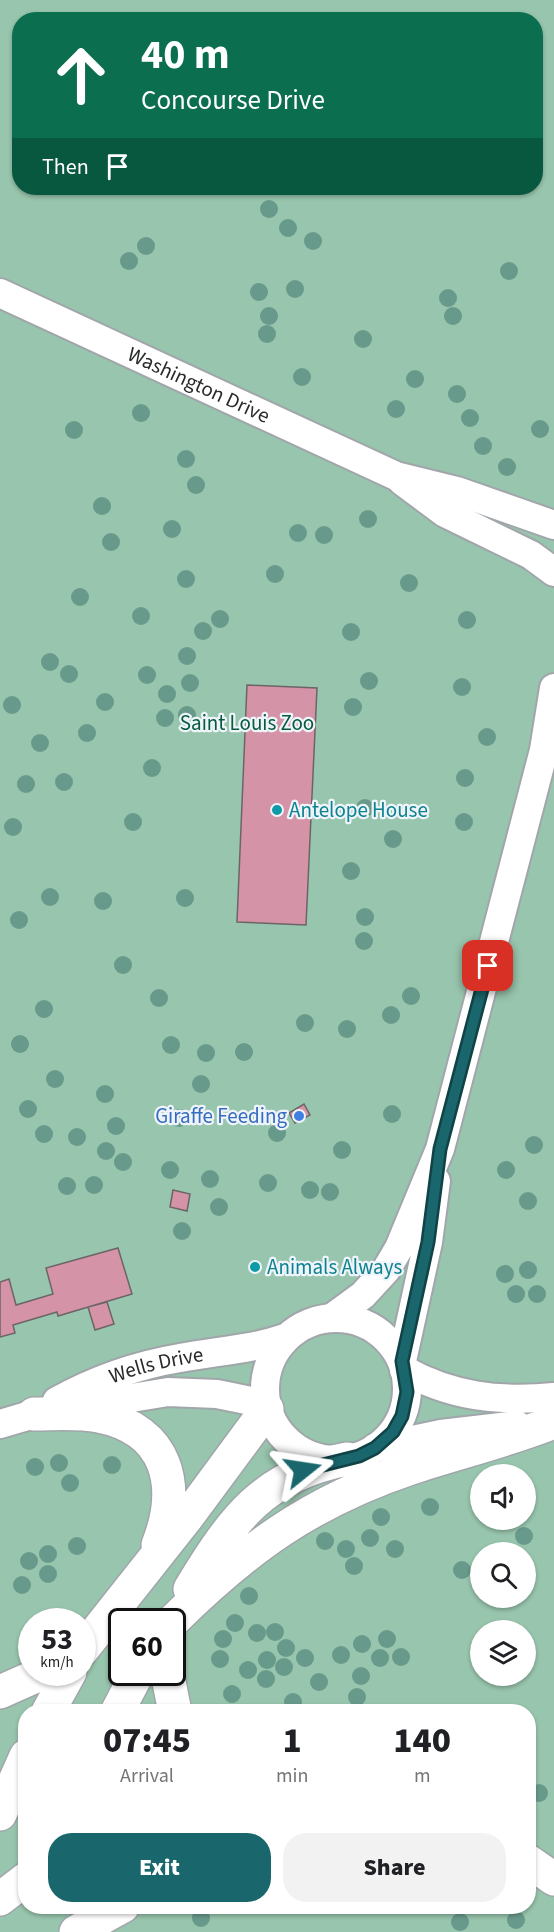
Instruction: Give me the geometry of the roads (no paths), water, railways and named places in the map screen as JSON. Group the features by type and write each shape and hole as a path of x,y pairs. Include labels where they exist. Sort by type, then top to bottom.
{"main road":[{"path":"96,1633 151,1564 266,1406"},
{"path":"34,1414 99,1416 139,1432 159,1452 166,1468 170,1501 151,1564"},
{"path":"186,1608 248,1552 315,1510 359,1488 410,1469 523,1434 554,1421"},
{"path":"180,1608 227,1532 267,1490 303,1470 361,1454"},
{"path":"0,1692 18,1684"},
{"path":"52,1704 62,1686"},
{"path":"121,1704 131,1686"},
{"path":"170,1686 173,1704"},
{"path":"0,1815 18,1774"},
{"path":"536,1867 554,1879"},
{"path":"0,1899 18,1885"},
{"path":"83,1928 108,1914"}],"street":[{"name":"Washington Drive","path":"0,293 396,476 457,491 554,525"},
{"name":"Washington Drive","path":"396,476 445,513 531,555 554,572"},
{"path":"361,1454 393,1432 402,1416 407,1392 403,1365 428,1242 440,1149 549,740 554,688"},
{"path":"440,1149 399,1248 386,1270 363,1295 333,1317 309,1323 285,1338 268,1364 264,1391 266,1406 277,1430 292,1446 318,1458 361,1454 441,1434 554,1421"},
{"path":"333,1317 360,1322 375,1329 386,1338 403,1365 438,1386 474,1396 513,1400 554,1397"},
{"name":"Wells Drive","path":"34,1414 97,1382 136,1369 180,1358 265,1345 285,1338"},
{"name":"Wells Drive","path":"0,1424 34,1414 184,1391 217,1394 266,1406"}],"place":[{"name":"Antelope House","path":"277,810"},
{"name":"Giraffe Feeding","path":"299,1116"},
{"name":"Animals Always","path":"255,1267"}],"park label":[{"name":"Saint Louis Zoo","path":"247,723"}]}
